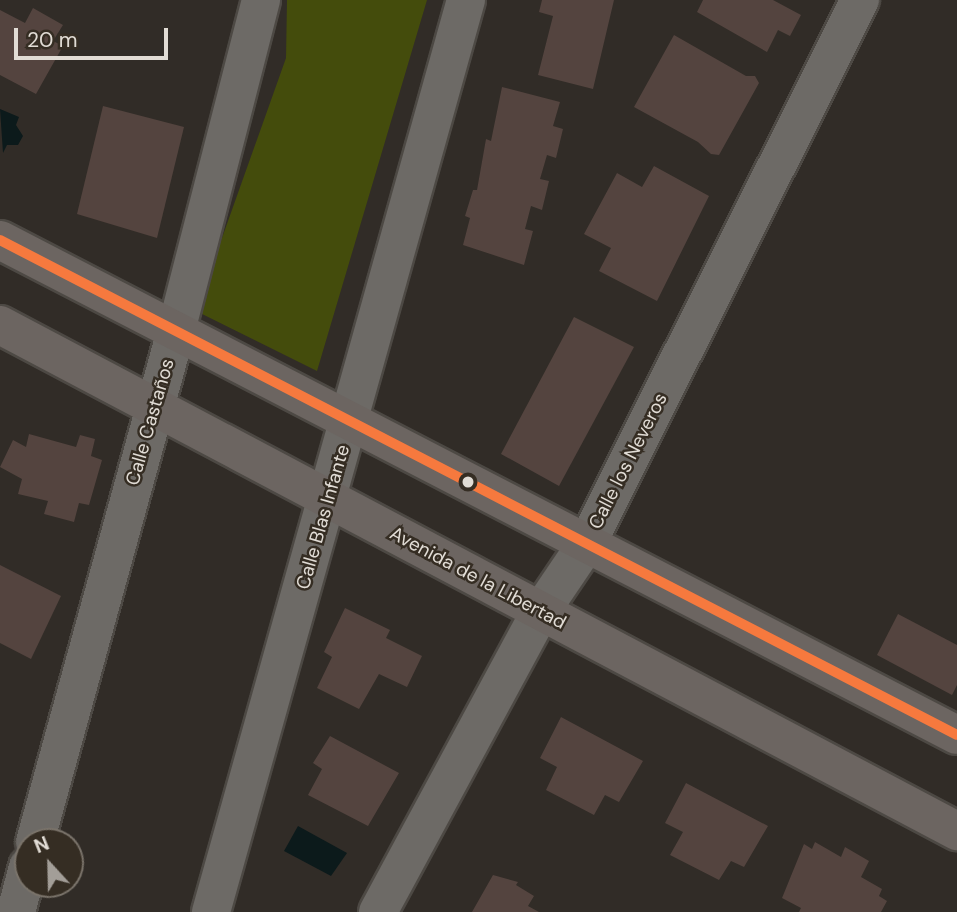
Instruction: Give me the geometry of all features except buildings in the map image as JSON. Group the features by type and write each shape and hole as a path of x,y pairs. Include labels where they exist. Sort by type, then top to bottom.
{"street":[{"name":"Calle Castaños","path":"39,828 176,331 261,0"},
{"name":"Calle Blas Infante","path":"211,912 351,421 466,0"},
{"name":"Calle los Neveros","path":"379,912 541,611 587,543 860,0"},
{"path":"0,240 957,735"},
{"name":"Avenida de la Libertad","path":"0,325 957,831"}],"green space":[{"path":"287,0 427,0 317,371 196,311 286,58"}],"shaded area":[{"path":"0,109 19,117 16,125 23,136 18,145 7,145 3,153"},
{"path":"298,826 347,853 331,876 284,851"}],"transit line":[{"path":"0,240 957,735"}]}
